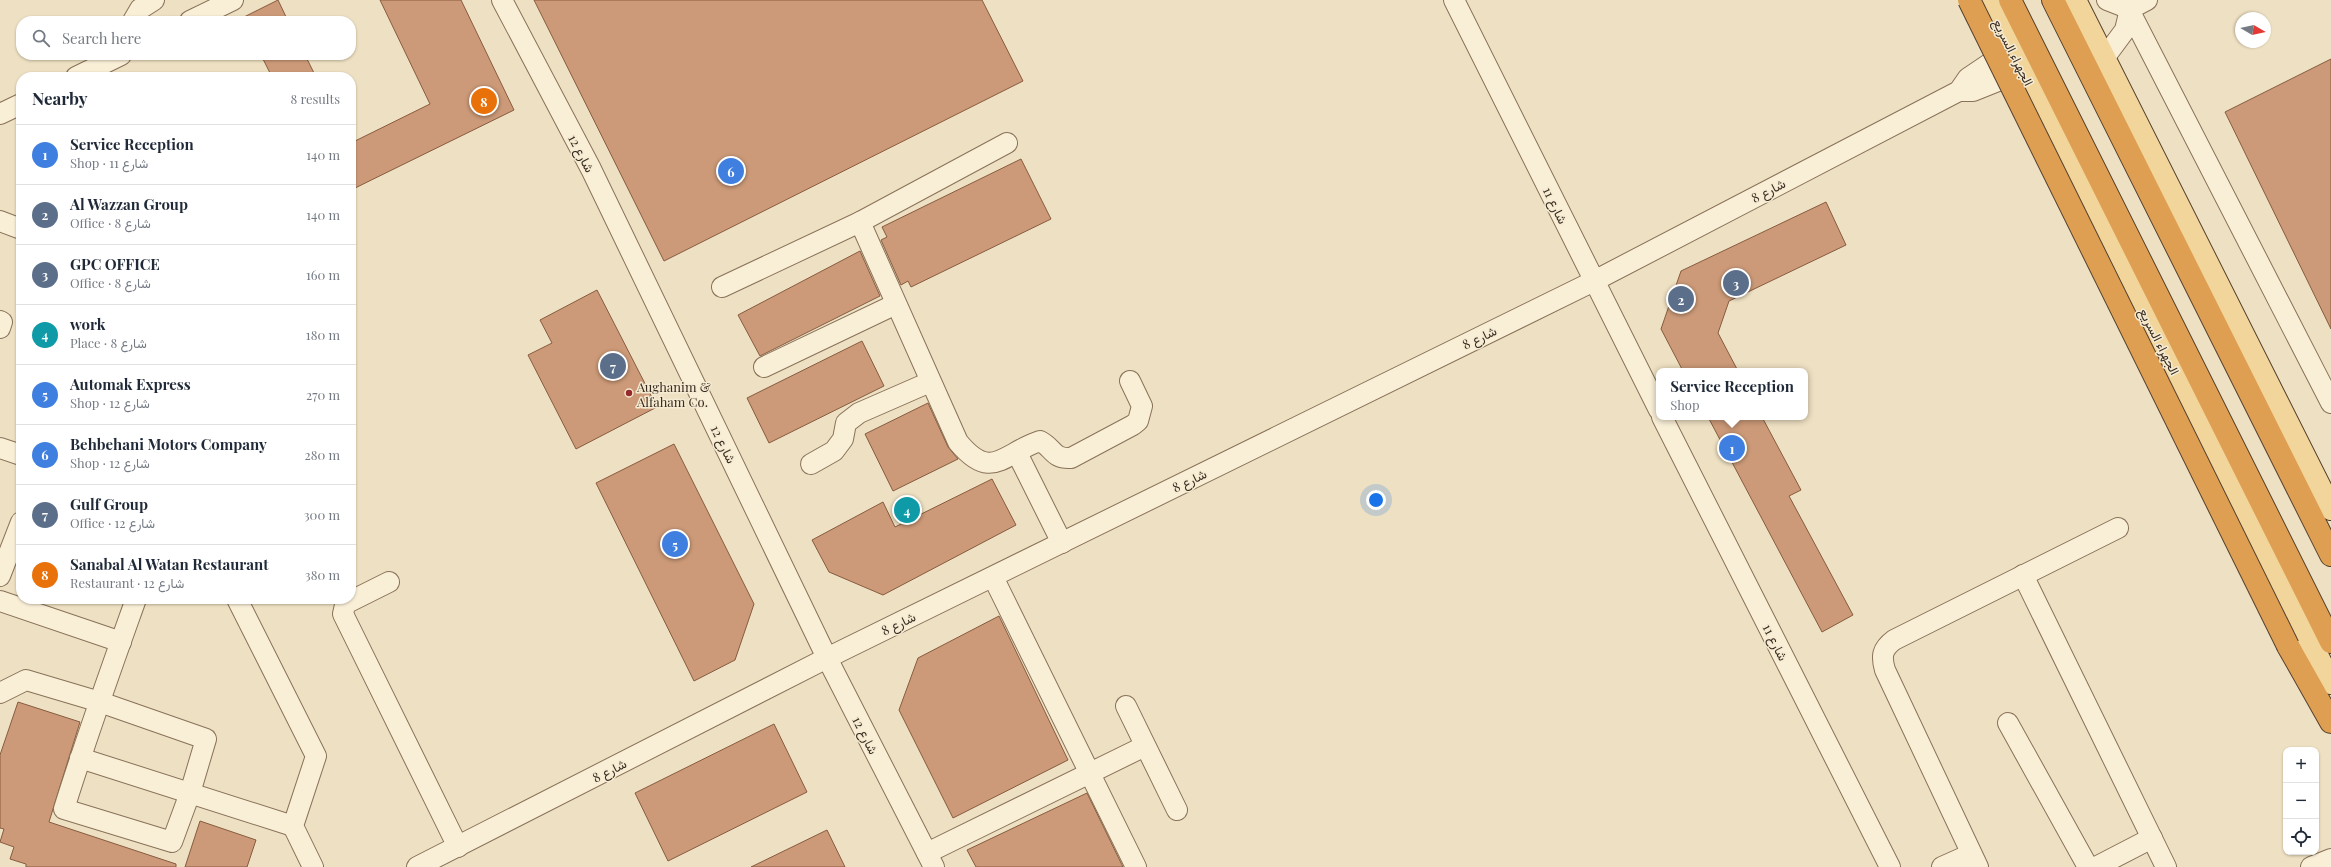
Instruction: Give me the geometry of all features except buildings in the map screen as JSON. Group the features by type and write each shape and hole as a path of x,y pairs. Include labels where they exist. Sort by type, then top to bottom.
{"highway":[{"path":"1969,0 2288,646 2331,722"},
{"name":"الجهراء السريع","path":"2010,0 2331,642"},
{"path":"2052,0 2331,555"}],"main road":[{"name":"الجهراء السريع","path":"1988,0 2331,683"},
{"path":"2075,0 2331,509"}],"street":[{"path":"136,16 140,9 154,0"},
{"path":"200,16 233,0"},
{"name":"شارع 12","path":"502,0 591,169 827,658 930,860"},
{"name":"شارع 11","path":"1454,0 1656,404"},
{"path":"2107,0 2127,4 2147,0"},
{"path":"2105,57 2125,30 2127,4"},
{"path":"2127,4 2331,403"},
{"name":"شارع 8","path":"1959,91 1968,78 2012,48"},
{"path":"86,72 111,60"},
{"name":"شارع 8","path":"417,867 827,658 1594,281 1959,91 1973,91 2024,71"},
{"path":"1,111 16,106"},
{"path":"722,288 860,222 1007,143"},
{"path":"0,221 16,227"},
{"path":"860,222 958,442 968,455 979,462 992,464 1040,441 1048,445 1055,455 1061,458 1071,458 1133,425 1138,421 1142,406 1130,380"},
{"path":"764,367 896,304"},
{"path":"0,321 2,322 0,328"},
{"path":"811,464 834,451 843,438 846,423 859,413 930,382"},
{"name":"شارع 11","path":"1664,420 1890,867"},
{"path":"0,448 16,453"},
{"path":"1017,453 1062,543"},
{"path":"0,576 14,558 13,527"},
{"path":"1942,867 1975,860 1885,670 1883,653 1887,646 1894,640 2118,528"},
{"path":"2023,575 2166,867"},
{"path":"993,577 1136,867"},
{"path":"356,598 389,582"},
{"path":"0,602 121,642"},
{"path":"0,693 26,680 100,702 206,739 190,793 172,842 64,808 80,758 100,702 134,604"},
{"path":"240,604 316,756 293,826 313,867"},
{"path":"346,604 343,614 458,847"},
{"path":"1126,706 1177,810"},
{"path":"2008,723 2088,867"},
{"path":"930,860 1089,772 1145,746"},
{"path":"80,758 293,826"},
{"path":"2096,867 2152,838"},
{"path":"2311,867 2331,859"}],"place":[{"name":"Sanabal Al Watan Restaurant","path":"484,101"},
{"name":"Behbehani Motors Company","path":"731,171"},
{"name":"GPC OFFICE","path":"1736,283"},
{"name":"Al Wazzan Group","path":"1681,299"},
{"name":"Gulf Group","path":"613,366"},
{"name":"Aughanim & Alfaham Co.","path":"629,393"},
{"name":"Service Reception","path":"1732,448"},
{"name":"work","path":"907,510"},
{"name":"Automak Express","path":"675,544"}]}
